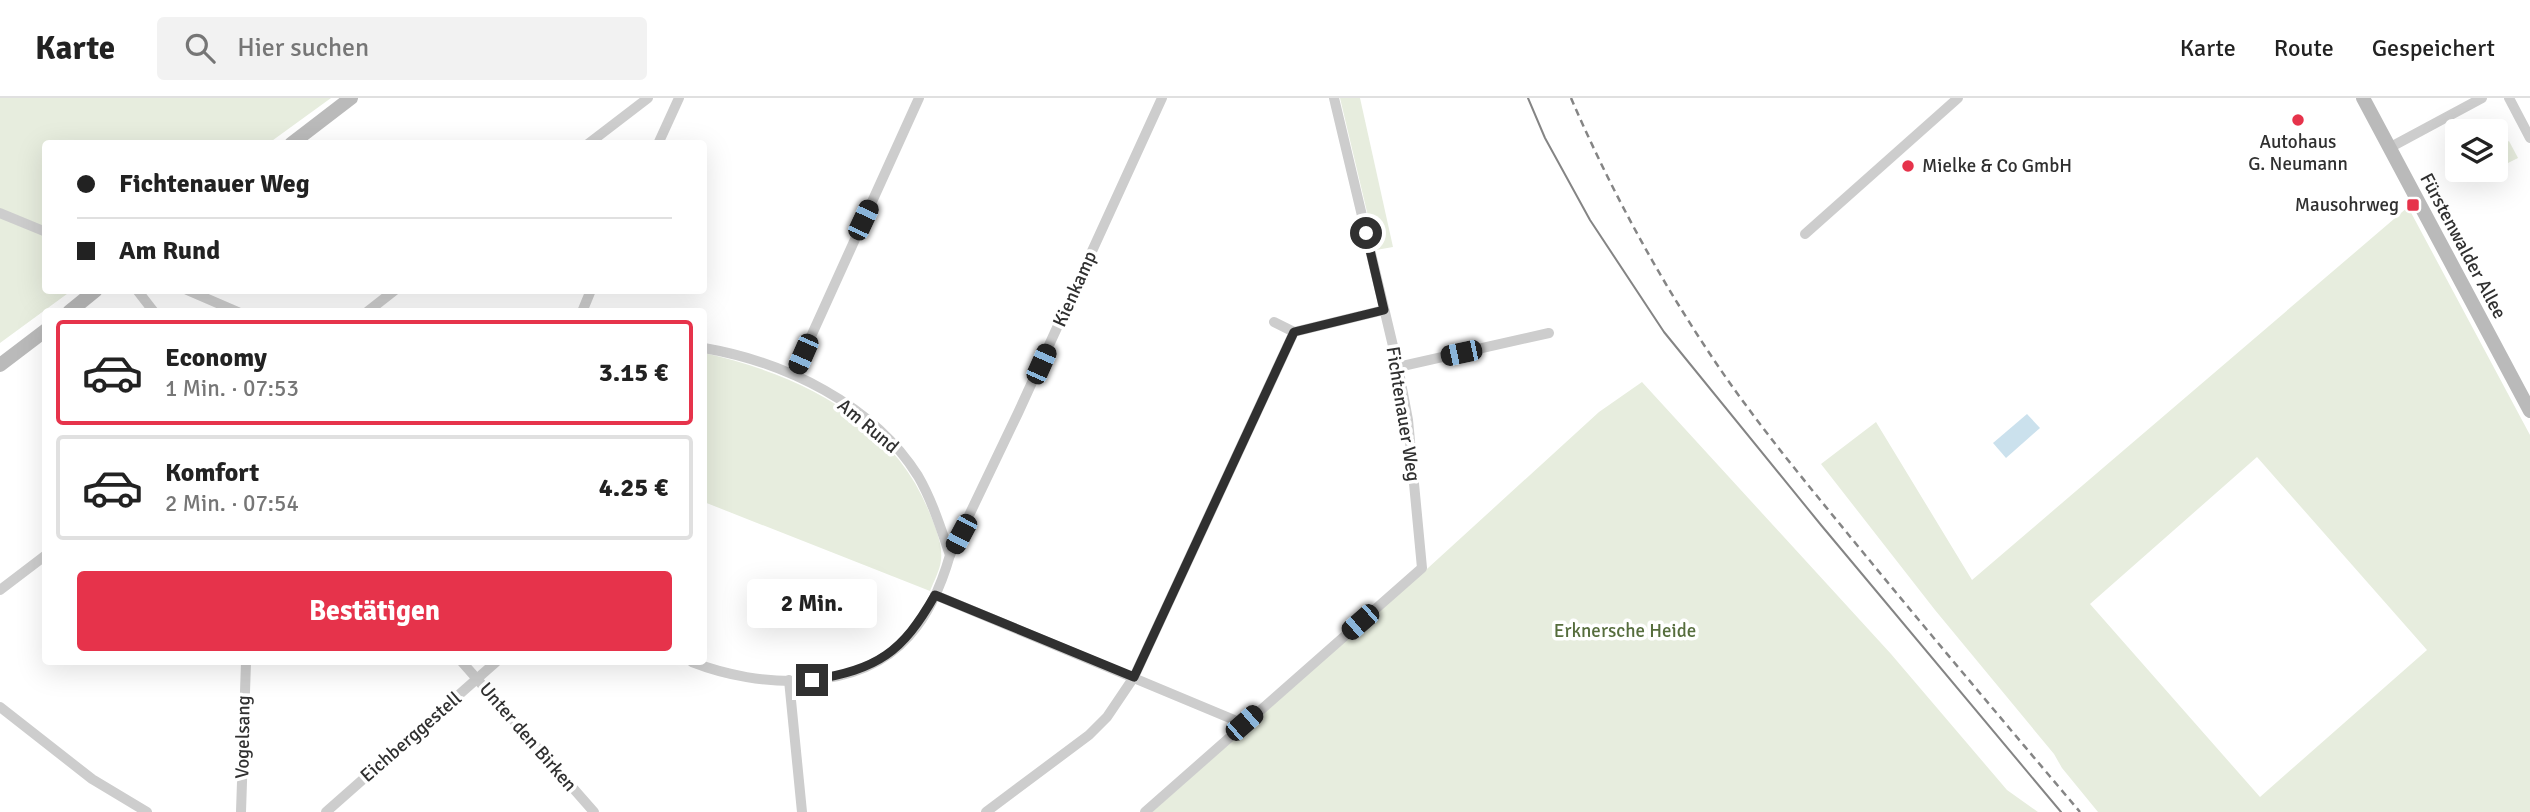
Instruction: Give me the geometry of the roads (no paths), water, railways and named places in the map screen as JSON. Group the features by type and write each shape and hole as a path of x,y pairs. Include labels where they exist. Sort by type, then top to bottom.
{"main road":[{"path":"296,140 351,98"},
{"name":"Fürstenwalder Allee","path":"2363,98 2530,411"},
{"path":"74,308 91,294"},
{"path":"0,365 42,333"}],"street":[{"path":"593,140 648,98"},
{"path":"660,140 678,98"},
{"path":"794,374 919,98"},
{"name":"Kienkamp","path":"950,555 1162,98"},
{"name":"Fichtenauer Weg","path":"1244,723 1422,568 1408,419 1334,98"},
{"path":"1805,234 1958,98"},
{"path":"2389,148 2483,98"},
{"path":"2509,98 2530,138"},
{"path":"0,214 42,230"},
{"path":"140,294 151,308"},
{"path":"196,294 229,308"},
{"path":"372,308 390,294"},
{"path":"1273,322 1294,332 1384,310"},
{"path":"986,812 1089,735 1107,716 1134,677 1294,332"},
{"path":"1398,367 1549,333"},
{"name":"Am Rund","path":"707,349 745,357 794,374 829,393 870,423 906,458 925,491 950,555"},
{"path":"703,665 736,674 789,680 812,680 857,670 877,661 909,637 935,595 950,555"},
{"path":"0,590 42,558"},
{"path":"935,595 1244,723 1145,812"},
{"name":"Vogelsang","path":"241,812 246,665"},
{"name":"Unter den Birken","path":"465,665 594,812"},
{"name":"Eichberggestell","path":"326,812 492,665"},
{"path":"789,680 802,812"},
{"path":"0,707 92,779 147,812"}],"water":[{"path":"2027,414 2040,428 2006,458 1993,443"}],"tram line":[{"path":"1528,98 1545,138 1590,220 1664,332 2061,812"}],"railway":[{"path":"1571,98 1618,197 1653,261 1740,398 1869,559 2080,812"}],"place":[{"name":"Autohaus G. Neumann","path":"2298,120"},
{"name":"Mielke & Co GmbH","path":"1908,166"},
{"name":"Mausohrweg","path":"2413,205"}],"park label":[{"name":"Erknersche Heide","path":"1625,631"}]}
